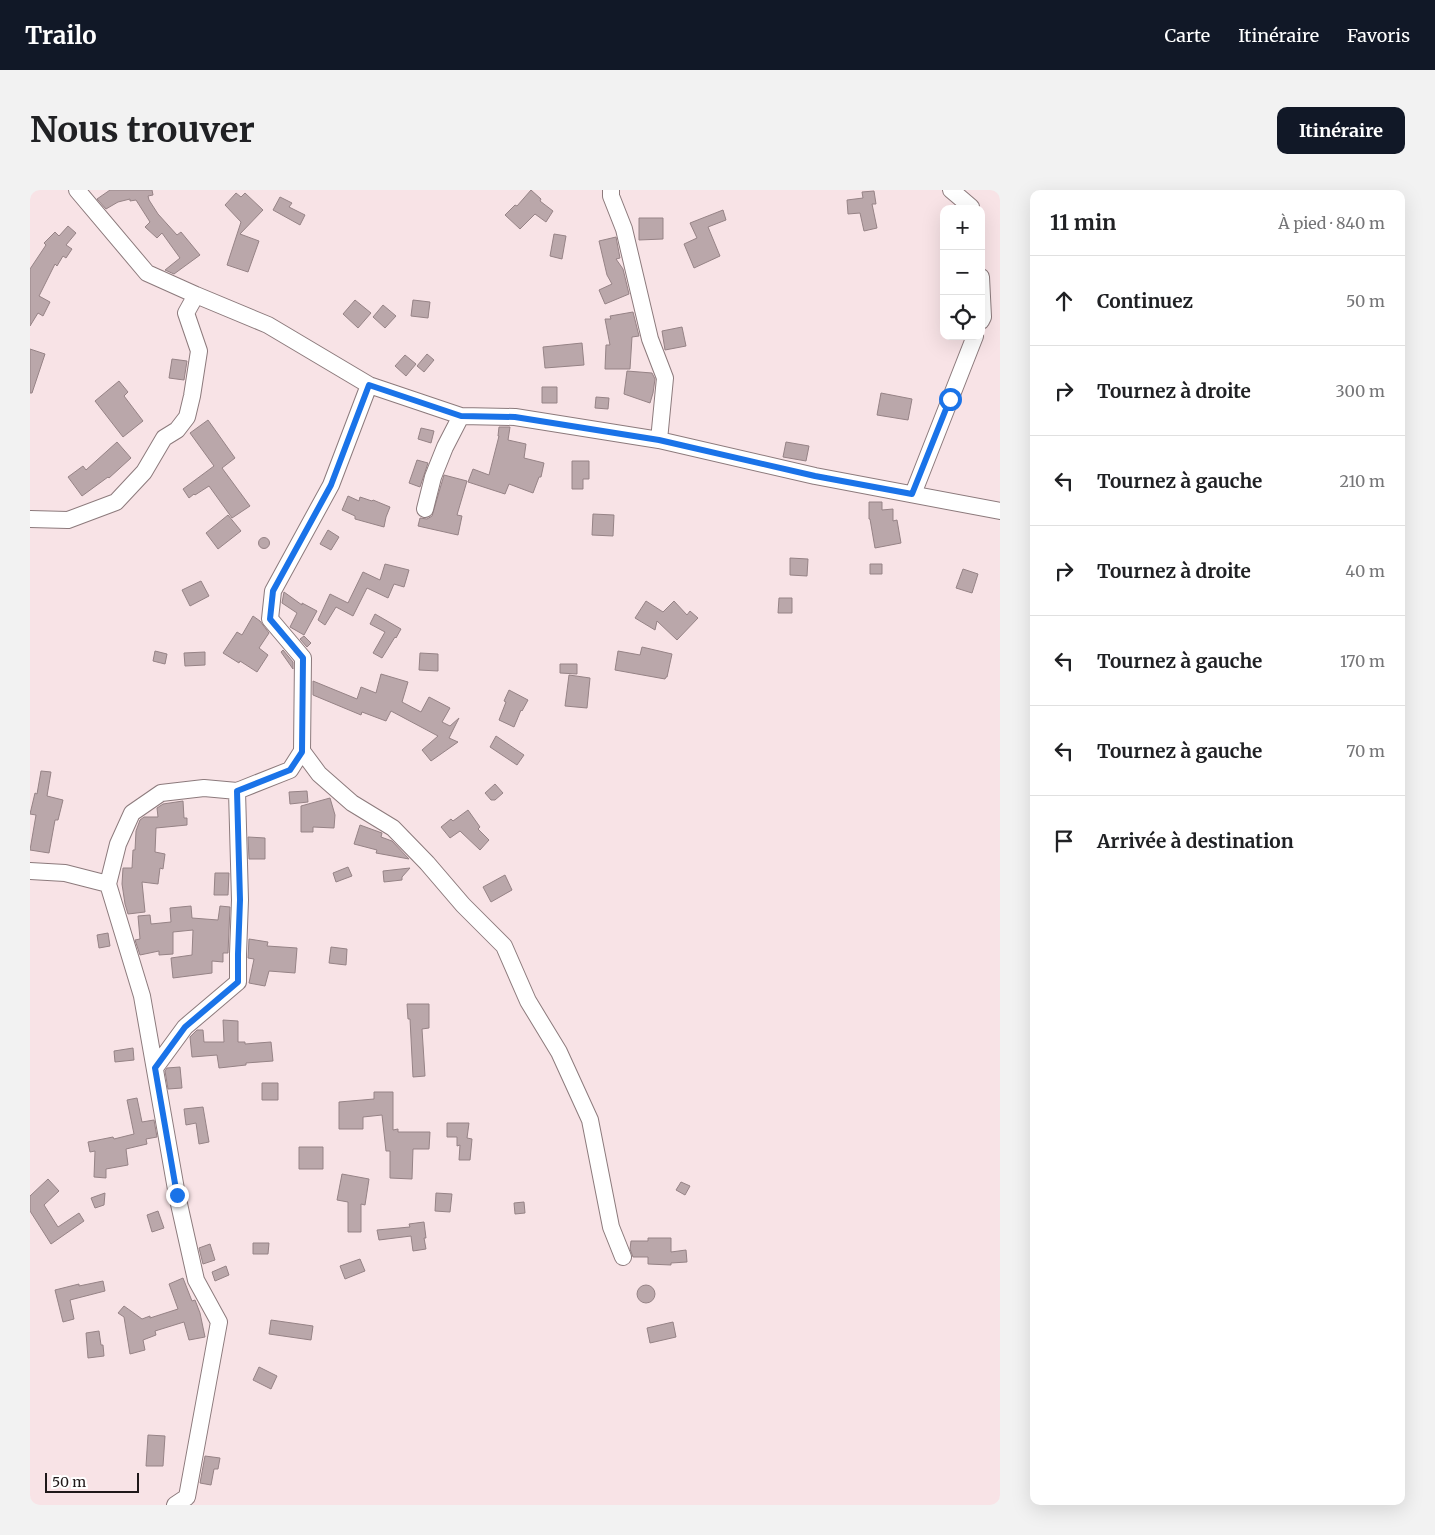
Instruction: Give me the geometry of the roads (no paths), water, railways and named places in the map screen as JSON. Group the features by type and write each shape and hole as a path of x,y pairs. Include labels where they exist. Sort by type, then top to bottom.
{"street":[{"path":"76,190 147,273 268,325 369,385 461,416 515,417 659,440 815,476 1000,511"},
{"path":"610,190 624,229 650,339 665,378 659,440"},
{"path":"951,190 969,205"},
{"path":"30,518 68,520 116,502 144,472 164,438 177,430 187,417 198,351 186,313 196,295"},
{"path":"912,494 973,340"},
{"path":"175,1505 187,1497 219,1322 196,1280 177,1195 142,996 108,884 118,844 132,813 160,793 204,788 237,791 290,770 302,752 303,658 270,619 273,591 331,485 369,385"},
{"path":"425,510 433,477 461,416"},
{"path":"302,752 319,774 352,804 393,828 463,905 504,946 528,1001 559,1052 590,1120 611,1227 623,1258"},
{"path":"155,1068 185,1027 238,982 240,900 237,791"},
{"path":"30,871 65,873 108,884"}]}
